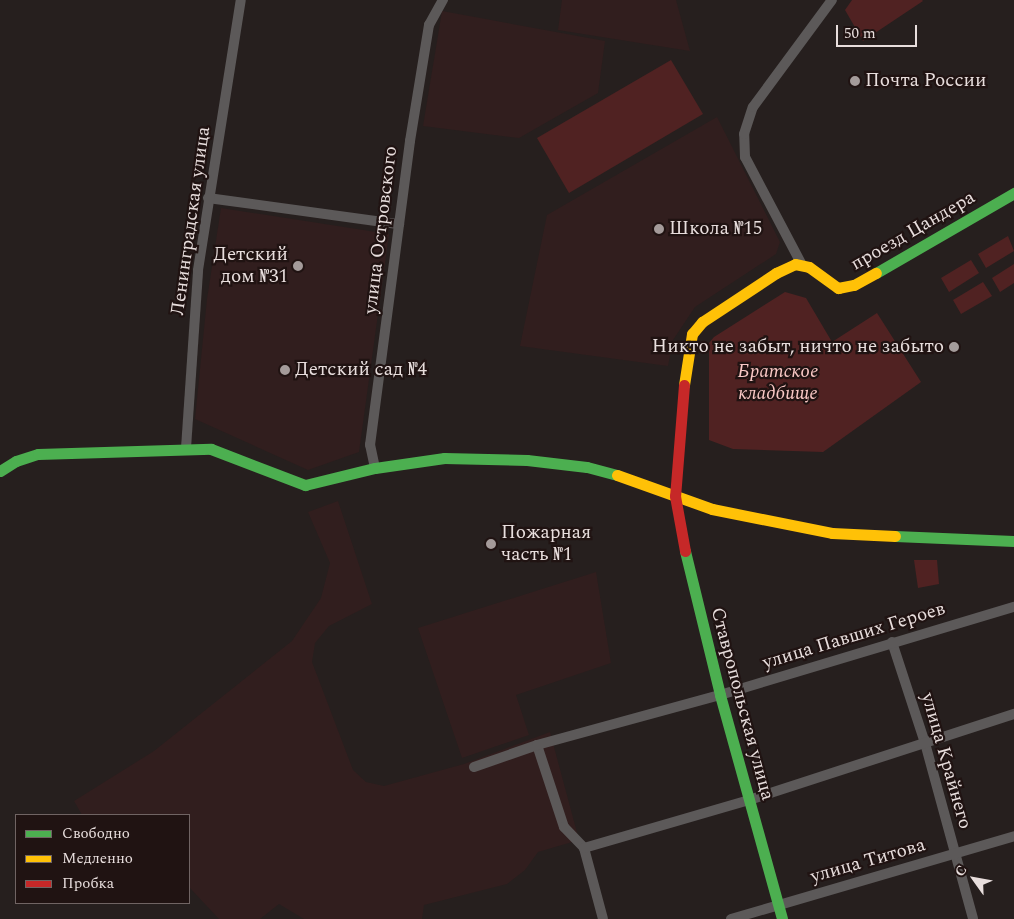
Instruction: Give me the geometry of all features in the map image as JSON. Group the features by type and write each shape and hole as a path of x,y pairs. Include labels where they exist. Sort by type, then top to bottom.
{"main road":[{"name":"проезд Цандера","path":"802,266 838,288 854,285 1014,193"},
{"path":"674,496 684,372 692,334 720,307 776,272 795,264 802,266"},
{"path":"0,471 16,461 38,454 186,448 212,449 230,455 293,484 305,485 375,468 459,457 527,460 587,467 627,477 712,509 832,533 1014,542"},
{"name":"Ставропольская улица","path":"674,496 720,695 782,919"}],"street":[{"name":"Ленинградская улица","path":"186,448 198,270 241,0"},
{"name":"улица Островского","path":"375,468 370,445 399,224 429,25 443,0"},
{"path":"802,266 745,157 744,134 754,107 832,0"},
{"path":"208,198 399,224"},
{"name":"улица Павших Героев","path":"474,767 537,745 720,695 1014,607"},
{"name":"улица Крайнего","path":"892,642 925,743 973,919"},
{"path":"584,848 749,800 1014,714"},
{"path":"537,745 564,827 584,848 603,919"},
{"name":"улица Титова","path":"731,919 1014,836"}],"shaded area":[{"path":"562,0 676,0 690,51 558,30"},
{"path":"442,11 605,41 598,93 519,138 423,126"},
{"name":"Школа №15","path":"717,117 780,242 776,254 695,307 673,340 668,366 520,346 547,215"},
{"name":"Детский сад №4","path":"221,208 389,234 359,452 308,470 195,419 207,299"},
{"path":"338,501 372,604 329,626 315,643 312,662 353,770 366,782 384,786 464,764 550,732 579,840 538,852 525,870 507,884 424,905 422,919 304,919 279,904 260,919 219,919 190,888 190,814 81,814 74,801 154,751 292,641 321,598 330,563 308,512"},
{"path":"596,572 611,663 516,695 529,735 462,758 418,628"}],"green space":[{"path":"852,0 923,1 863,41 845,10"},
{"path":"671,60 703,114 569,193 537,138"},
{"path":"1008,236 1014,251 986,268 978,254"},
{"path":"971,260 979,273 949,292 941,278"},
{"path":"1014,264 1014,283 1000,292 992,278"},
{"path":"983,282 992,296 961,314 953,300"},
{"name":"Братское кладбище","path":"785,292 806,298 832,342 877,313 921,382 823,452 733,449 709,440 709,343 714,337"},
{"path":"914,560 937,560 939,584 918,588"}],"traffic: fast":[{"path":"876,273 1014,193"},
{"path":"0,471 16,461 38,454 211,449 305,485 375,468 444,458 527,460 587,467 617,475"},
{"path":"895,536 1014,541"},
{"path":"685,551 720,695 782,919"}],"traffic: slow":[{"path":"684,385 692,334 702,322 776,273 795,264 809,267 838,288 854,285 876,273"},
{"path":"617,475 712,509 832,533 895,536"}],"traffic: jam":[{"path":"684,385 675,496 685,551"}],"place":[{"name":"Почта России","path":"855,81"},
{"name":"Школа №15","path":"659,229"},
{"name":"Детский дом №31","path":"298,266"},
{"name":"Никто не забыт, ничто не забыто","path":"954,347"},
{"name":"Детский сад №4","path":"285,370"},
{"name":"Пожарная часть №1","path":"491,544"}]}
